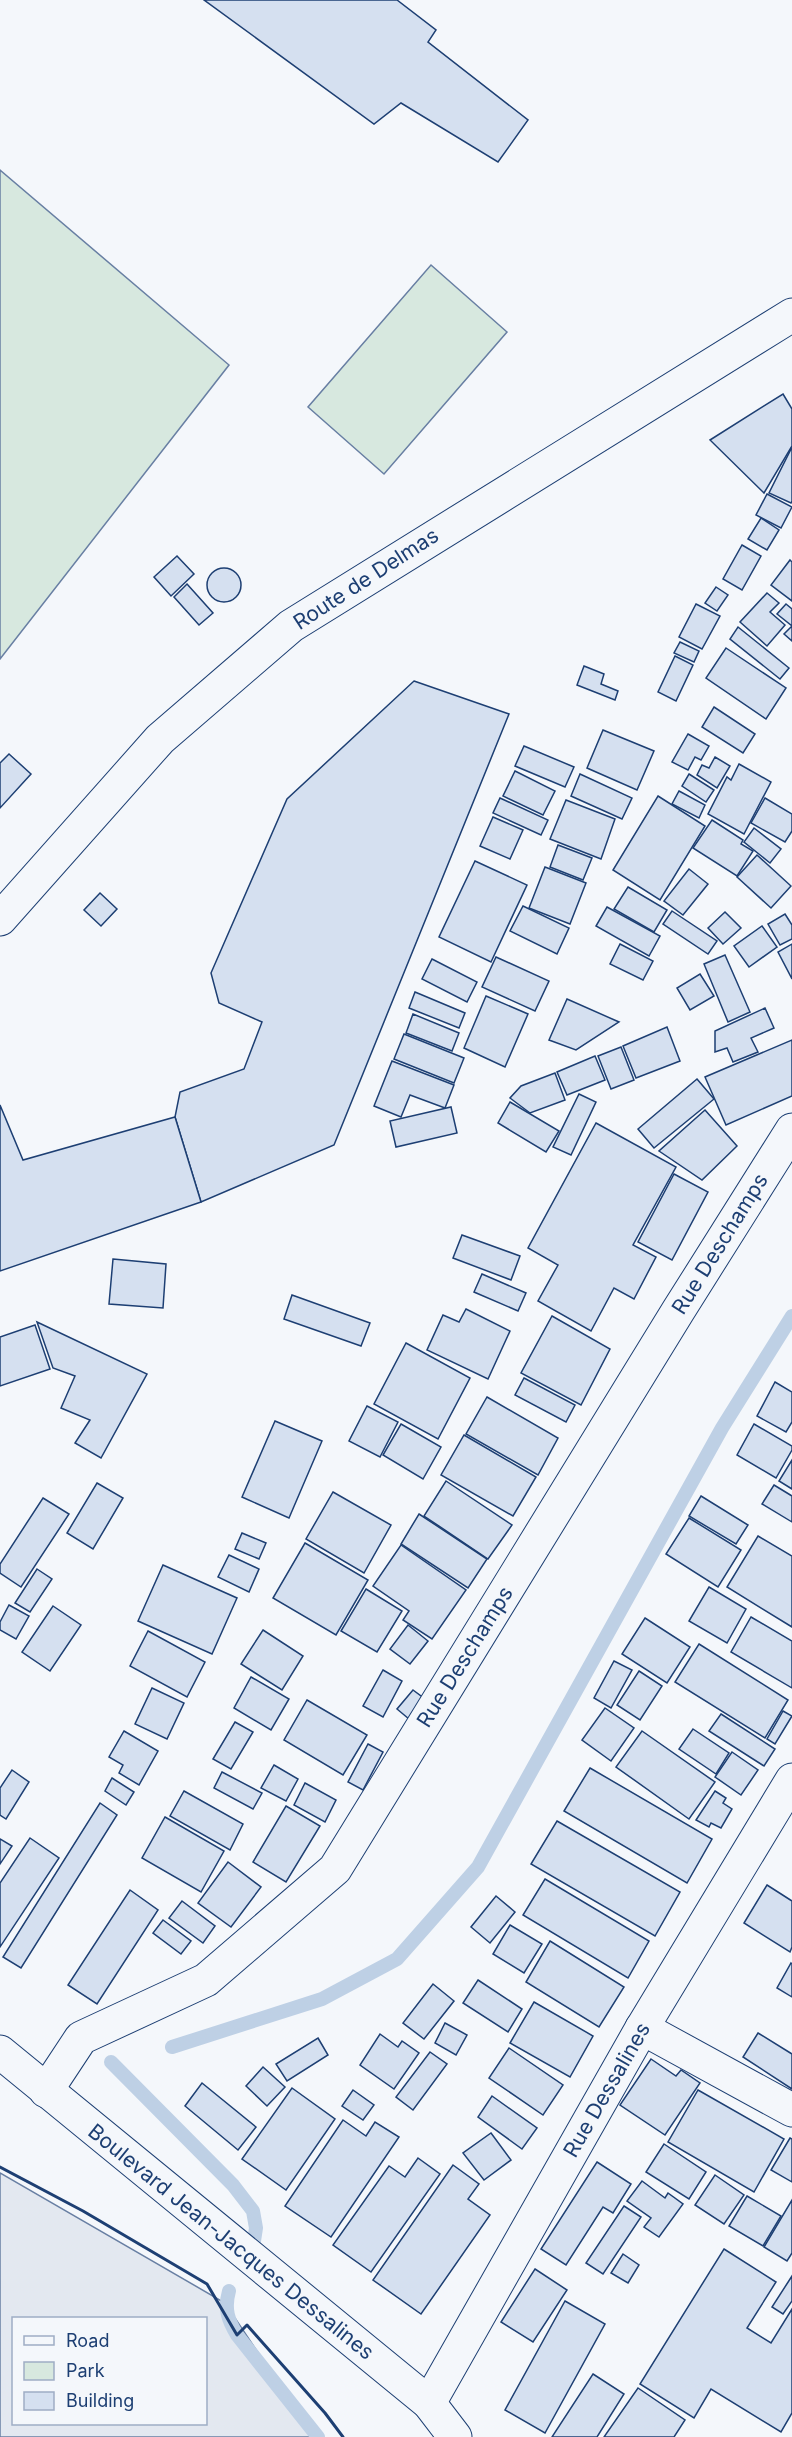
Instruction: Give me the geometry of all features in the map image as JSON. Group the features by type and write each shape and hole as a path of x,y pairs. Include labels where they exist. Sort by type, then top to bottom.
{"street":[{"name":"Route de Delmas","path":"0,919 160,739 291,626 792,315"},
{"name":"Rue Deschamps","path":"46,2091 81,2037 206,1980 335,1869 792,1130"},
{"name":"Rue Dessalines","path":"429,2403 642,2028 792,1780"},
{"path":"642,2028 792,2110"},
{"name":"Boulevard Jean-Jacques Dessalines","path":"0,2052 429,2403 455,2437"}],"green space":[{"path":"0,170 229,365 0,659"},
{"path":"431,265 507,332 384,474 308,407"}],"shaded area":[{"path":"0,2173 225,2303 314,2437 0,2437"}],"building":[{"path":"204,0 397,0 436,30 428,42 528,120 498,162 401,103 374,124"},
{"path":"783,394 792,409 792,446 764,493 710,440"},
{"path":"792,447 792,501 791,503 769,493"},
{"path":"767,494 792,507 781,528 756,515"},
{"path":"761,518 779,530 767,550 748,539"},
{"path":"742,545 761,556 742,590 723,579"},
{"path":"177,556 194,574 171,596 154,577"},
{"path":"790,560 792,562 792,601 771,585"},
{"path":"224,568 236,573 241,585 236,597 224,602 212,597 207,585 212,573"},
{"path":"187,584 213,613 199,625 174,597"},
{"path":"716,587 728,595 717,611 705,603"},
{"path":"767,593 779,603 770,612 785,625 767,646 740,622"},
{"path":"696,604 720,616 702,649 679,637"},
{"path":"786,604 792,609 792,626 777,614"},
{"path":"792,626 792,641 784,634"},
{"path":"738,627 789,668 780,679 730,639"},
{"path":"680,642 699,651 694,662 674,653"},
{"path":"726,648 786,688 766,719 706,678"},
{"path":"675,656 693,665 676,701 658,692"},
{"path":"584,666 604,674 601,684 618,691 615,700 577,685"},
{"path":"414,681 509,714 334,1145 201,1202 175,1117 180,1092 244,1069 262,1022 219,1003 211,973 287,799"},
{"path":"714,707 755,734 743,753 702,727"},
{"path":"603,730 654,751 637,790 587,768"},
{"path":"688,734 709,746 701,760 695,757 688,770 672,762"},
{"path":"524,746 574,767 565,787 515,766"},
{"path":"9,754 31,774 0,808 0,763"},
{"path":"715,757 730,766 717,788 697,775 702,765 709,768"},
{"path":"739,764 771,782 744,834 708,814 727,777 731,780"},
{"path":"515,771 555,791 543,815 503,796"},
{"path":"580,774 632,798 622,819 571,796"},
{"path":"689,774 714,790 706,802 682,786"},
{"path":"679,791 705,805 699,818 672,804"},
{"path":"658,796 705,826 660,900 613,870"},
{"path":"500,798 548,820 541,835 493,813"},
{"path":"765,798 792,814 792,831 785,842 751,823"},
{"path":"566,800 615,819 601,859 550,839"},
{"path":"493,817 523,830 510,859 480,846"},
{"path":"712,820 743,840 741,844 753,851 737,876 693,848"},
{"path":"754,828 781,849 770,863 744,842"},
{"path":"558,845 592,858 583,880 550,867"},
{"path":"757,855 791,886 771,908 737,877"},
{"path":"475,861 527,885 491,962 439,937"},
{"path":"545,867 586,883 570,924 529,908"},
{"path":"689,869 708,884 683,915 664,901"},
{"path":"628,887 667,910 654,932 614,909"},
{"path":"100,893 117,909 101,926 84,910"},
{"path":"523,906 569,928 557,954 510,931"},
{"path":"607,907 660,936 649,956 596,926"},
{"path":"672,911 717,941 708,954 663,924"},
{"path":"725,912 741,928 723,944 708,928"},
{"path":"785,914 792,925 792,939 780,945 768,924"},
{"path":"762,926 777,947 749,967 734,946"},
{"path":"620,944 653,961 643,980 610,964"},
{"path":"792,944 792,979 778,952"},
{"path":"725,955 750,1012 728,1022 704,964"},
{"path":"496,957 549,981 535,1011 482,987"},
{"path":"432,959 477,982 467,1002 422,979"},
{"path":"700,974 714,996 690,1010 677,988"},
{"path":"415,992 465,1013 459,1028 409,1008"},
{"path":"486,996 528,1014 505,1067 464,1048"},
{"path":"567,999 619,1022 576,1050 549,1040"},
{"path":"765,1008 774,1028 751,1038 758,1052 733,1062 727,1048 715,1052 715,1031"},
{"path":"413,1014 459,1033 452,1051 406,1033"},
{"path":"667,1027 680,1061 636,1078 623,1046"},
{"path":"404,1034 464,1058 454,1083 394,1059"},
{"path":"792,1040 792,1096 726,1125 705,1077"},
{"path":"621,1047 634,1080 611,1089 598,1056"},
{"path":"595,1056 605,1080 567,1095 557,1072"},
{"path":"392,1061 454,1085 445,1108 410,1095 401,1117 374,1106"},
{"path":"555,1073 565,1100 530,1113 510,1098 521,1086"},
{"path":"697,1079 714,1099 654,1148 638,1129"},
{"path":"579,1094 596,1102 571,1155 553,1147"},
{"path":"510,1102 559,1131 546,1152 498,1123"},
{"path":"0,1105 23,1160 175,1117 201,1202 0,1271"},
{"path":"451,1107 457,1133 396,1147 390,1121"},
{"path":"705,1110 737,1146 702,1180 659,1151"},
{"path":"596,1123 676,1167 633,1245 656,1257 634,1299 614,1288 591,1331 538,1301 558,1265 528,1248"},
{"path":"674,1174 708,1192 672,1260 638,1242"},
{"path":"462,1235 520,1256 511,1280 453,1258"},
{"path":"113,1259 166,1264 163,1308 109,1304"},
{"path":"482,1274 526,1293 518,1311 474,1292"},
{"path":"292,1295 370,1323 361,1346 284,1319"},
{"path":"466,1309 510,1331 488,1379 427,1350 443,1315 459,1322"},
{"path":"552,1316 610,1349 581,1405 521,1373"},
{"path":"37,1322 147,1374 101,1458 75,1443 90,1420 61,1408 75,1376 53,1368"},
{"path":"35,1325 50,1369 0,1386 0,1337"},
{"path":"406,1343 470,1378 438,1439 374,1404"},
{"path":"524,1378 575,1405 566,1422 515,1395"},
{"path":"775,1382 792,1392 792,1422 786,1432 757,1416"},
{"path":"487,1397 558,1438 538,1475 466,1434"},
{"path":"367,1406 398,1422 380,1457 349,1441"},
{"path":"275,1421 322,1441 289,1518 242,1497"},
{"path":"401,1424 441,1447 423,1479 383,1455"},
{"path":"754,1424 792,1446 776,1478 737,1455"},
{"path":"464,1435 536,1477 513,1516 441,1475"},
{"path":"792,1460 792,1489 779,1481"},
{"path":"446,1481 512,1525 488,1559 424,1516"},
{"path":"97,1483 123,1498 93,1549 67,1533"},
{"path":"774,1485 792,1496 792,1522 762,1504"},
{"path":"333,1492 391,1525 364,1573 306,1539"},
{"path":"701,1496 748,1525 736,1544 689,1516"},
{"path":"43,1498 69,1514 21,1587 0,1573 0,1564"},
{"path":"419,1514 487,1559 468,1588 401,1544"},
{"path":"689,1518 741,1550 718,1587 666,1554"},
{"path":"242,1533 266,1543 259,1559 235,1549"},
{"path":"758,1536 792,1556 792,1627 727,1587"},
{"path":"305,1543 368,1580 336,1635 273,1598"},
{"path":"401,1545 466,1590 432,1639 403,1620 409,1611 373,1586"},
{"path":"229,1555 259,1569 249,1592 218,1577"},
{"path":"163,1565 237,1598 212,1654 138,1621"},
{"path":"37,1569 52,1579 30,1612 15,1603"},
{"path":"709,1587 746,1609 727,1643 689,1621"},
{"path":"366,1589 402,1611 377,1652 341,1631"},
{"path":"9,1605 29,1616 16,1639 0,1630 0,1622"},
{"path":"53,1606 81,1625 50,1671 22,1652"},
{"path":"751,1617 792,1641 792,1688 731,1652"},
{"path":"645,1618 690,1647 667,1683 622,1654"},
{"path":"408,1625 428,1641 410,1664 390,1649"},
{"path":"263,1630 303,1656 282,1690 241,1664"},
{"path":"148,1631 205,1662 187,1697 130,1666"},
{"path":"699,1644 788,1700 765,1738 675,1682"},
{"path":"614,1661 632,1670 611,1708 594,1698"},
{"path":"383,1670 402,1681 383,1717 363,1706"},
{"path":"639,1671 662,1686 640,1720 617,1705"},
{"path":"251,1677 289,1699 271,1730 234,1708"},
{"path":"152,1688 184,1703 167,1739 135,1724"},
{"path":"413,1690 425,1699 409,1719 397,1709"},
{"path":"307,1700 367,1735 343,1775 284,1740"},
{"path":"605,1708 634,1728 611,1761 582,1740"},
{"path":"783,1711 792,1716 775,1744 767,1739"},
{"path":"721,1714 775,1749 764,1766 709,1731"},
{"path":"235,1722 253,1732 231,1769 213,1759"},
{"path":"693,1729 729,1753 716,1774 679,1749"},
{"path":"124,1731 158,1751 139,1785 119,1773 123,1765 109,1757"},
{"path":"642,1731 715,1782 689,1819 616,1767"},
{"path":"368,1744 383,1752 363,1790 348,1782"},
{"path":"732,1752 758,1770 741,1795 715,1777"},
{"path":"274,1765 298,1779 286,1801 261,1788"},
{"path":"590,1768 712,1839 687,1883 564,1811"},
{"path":"12,1770 29,1782 6,1819 0,1815 0,1788"},
{"path":"222,1772 262,1793 253,1809 214,1788"},
{"path":"112,1778 134,1792 126,1805 105,1791"},
{"path":"305,1783 336,1800 325,1822 294,1805"},
{"path":"184,1791 243,1824 230,1850 170,1816"},
{"path":"715,1791 726,1798 723,1803 732,1809 721,1828 711,1823 709,1827 696,1820"},
{"path":"100,1803 117,1815 21,1968 3,1957"},
{"path":"286,1806 320,1826 286,1882 253,1862"},
{"path":"165,1817 224,1851 201,1892 142,1858"},
{"path":"557,1821 680,1892 655,1936 531,1864"},
{"path":"30,1838 59,1858 0,1947 0,1883"},
{"path":"0,1839 12,1846 0,1864"},
{"path":"228,1862 261,1887 231,1927 198,1903"},
{"path":"545,1879 649,1941 628,1978 523,1915"},
{"path":"767,1885 792,1901 792,1947 790,1952 744,1923"},
{"path":"130,1890 158,1910 97,2004 68,1985"},
{"path":"496,1896 515,1912 490,1943 471,1927"},
{"path":"182,1901 215,1926 203,1943 169,1918"},
{"path":"163,1920 191,1941 181,1954 153,1933"},
{"path":"510,1925 542,1944 524,1973 493,1954"},
{"path":"550,1941 624,1987 599,2027 526,1982"},
{"path":"792,1964 792,1997 777,1988"},
{"path":"478,1980 522,2009 508,2032 463,2003"},
{"path":"433,1984 454,2001 424,2039 403,2023"},
{"path":"534,2002 593,2036 570,2077 510,2043"},
{"path":"445,2023 467,2035 456,2055 435,2043"},
{"path":"758,2033 792,2054 792,2089 743,2057"},
{"path":"380,2034 398,2047 402,2041 419,2053 394,2089 360,2065"},
{"path":"318,2038 328,2055 287,2081 276,2064"},
{"path":"509,2048 563,2085 543,2115 489,2078"},
{"path":"430,2052 447,2064 413,2110 396,2097"},
{"path":"651,2059 676,2076 681,2070 700,2083 665,2135 620,2105"},
{"path":"263,2067 285,2087 267,2106 246,2086"},
{"path":"202,2083 256,2127 238,2150 185,2106"},
{"path":"292,2088 335,2119 286,2190 242,2159"},
{"path":"353,2090 374,2105 363,2120 342,2106"},
{"path":"698,2090 784,2139 754,2192 668,2142"},
{"path":"492,2096 537,2128 522,2149 478,2117"},
{"path":"343,2120 366,2136 375,2122 399,2137 331,2237 285,2206"},
{"path":"491,2133 511,2160 484,2180 463,2153"},
{"path":"790,2138 792,2139 792,2182 771,2170"},
{"path":"664,2144 706,2172 689,2199 646,2172"},
{"path":"418,2158 440,2174 371,2272 333,2245 389,2166 405,2177"},
{"path":"597,2162 631,2184 613,2213 603,2207 566,2265 541,2249"},
{"path":"453,2165 479,2184 468,2199 490,2215 421,2314 373,2280"},
{"path":"715,2175 744,2195 724,2224 695,2205"},
{"path":"642,2181 665,2198 668,2193 683,2204 659,2237 644,2227 651,2218 627,2201"},
{"path":"747,2196 781,2216 763,2246 729,2226"},
{"path":"792,2200 792,2253 787,2261 764,2247"},
{"path":"624,2206 641,2217 603,2274 586,2263"},
{"path":"724,2249 776,2282 747,2328 771,2343 792,2309 792,2413 781,2432 711,2389 694,2418 640,2384"},
{"path":"623,2254 639,2265 628,2283 611,2273"},
{"path":"535,2269 567,2290 533,2342 501,2322"},
{"path":"792,2276 792,2301 783,2314 772,2307"},
{"path":"565,2301 605,2324 545,2433 505,2410"},
{"path":"593,2374 624,2394 597,2437 552,2437"},
{"path":"638,2388 685,2420 674,2437 604,2437"}],"waterway":[{"path":"172,2047 322,1999 397,1959 478,1867 722,1428 792,1316"},
{"path":"111,2062 233,2185 253,2211 256,2228 254,2241"},
{"path":"229,2291 228,2314 237,2335 318,2437"}],"wall":[{"path":"0,2167 83,2211 207,2284 237,2335 247,2325 325,2413 343,2437"}]}
